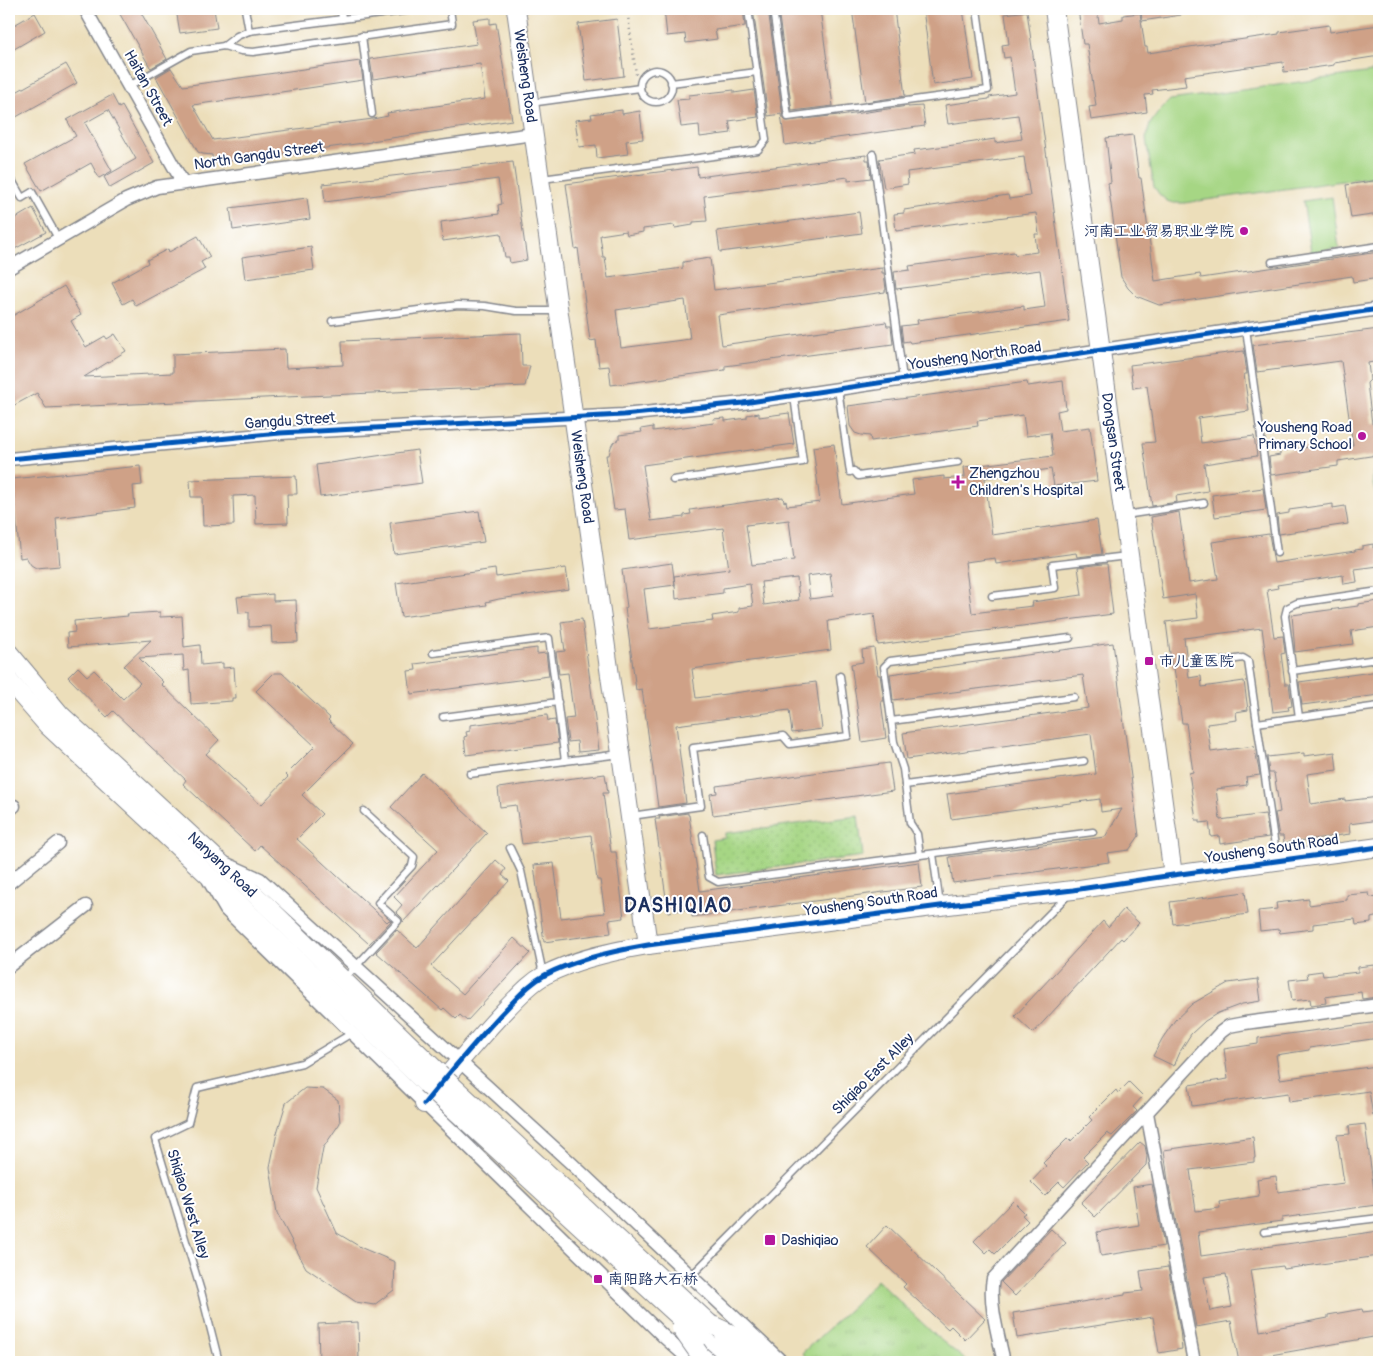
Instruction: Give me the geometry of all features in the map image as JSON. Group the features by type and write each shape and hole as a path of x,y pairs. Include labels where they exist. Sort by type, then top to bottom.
{"street":[{"name":"Haitan Street","path":"85,9 183,183"},
{"name":"Weisheng Road","path":"516,9 648,945"},
{"name":"Dongsan Street","path":"1054,9 1173,875"},
{"name":"North Gangdu Street","path":"9,268 126,200 157,187 533,134"},
{"name":"Yousheng North Road","path":"574,418 743,403 1379,309"},
{"name":"Gangdu Street","path":"9,458 280,433 574,418"},
{"name":"Nanyang Road","path":"9,653 60,714 343,980 432,1079"},
{"name":"Nanyang Road","path":"9,681 48,726 253,917 432,1079"},
{"path":"9,883 58,843"},
{"name":"Yousheng South Road","path":"424,1104 484,1032 520,995 543,976 563,967 620,950 1379,847"},
{"path":"215,858 260,879 572,1164 782,1362"},
{"path":"202,870 226,910 663,1336 692,1362"},
{"path":"9,966 86,906"},
{"path":"1004,1362 992,1300 992,1279 1222,1032 1229,1026 1245,1023 1379,1006"},
{"path":"432,1079 660,1300 729,1362"},
{"path":"432,1079 752,1362"},
{"path":"1146,1113 1194,1362"},
{"path":"660,1300 700,1355 708,1362"},
{"path":"710,1324 751,1343 773,1362"}],"lane":[{"path":"245,9 248,31"},
{"path":"341,9 342,19"},
{"path":"224,46 237,36 248,31 420,9"},
{"path":"129,86 191,51 224,46 253,52 452,24 450,9"},
{"path":"540,180 758,150 766,140 748,9"},
{"path":"773,9 788,117 988,90 978,9"},
{"path":"362,36 372,114"},
{"path":"654,70 665,73 671,83 671,89 665,99 654,102 641,93 640,85 645,74 654,70"},
{"path":"671,83 756,72"},
{"path":"529,103 640,85"},
{"path":"873,154 903,379"},
{"path":"9,175 22,198 32,192 59,240"},
{"path":"1272,262 1379,246"},
{"path":"332,321 458,305 485,306 516,311 558,311"},
{"path":"1246,329 1277,553"},
{"path":"838,389 850,472 854,471 858,476 958,462"},
{"path":"673,480 804,462 794,396"},
{"path":"1124,515 1204,503"},
{"path":"992,596 1055,588 1052,565 1129,555"},
{"path":"1299,717 1285,616 1287,608 1297,603 1379,591"},
{"path":"434,653 550,638 565,761"},
{"path":"920,855 917,834 910,823 903,769 894,742 884,667 890,661 1070,638"},
{"path":"1204,664 1243,658 1248,661 1277,861"},
{"path":"1292,671 1377,659"},
{"path":"629,816 700,806 693,748 783,736 790,744 848,736 840,676"},
{"path":"891,721 1074,696"},
{"path":"443,717 558,702"},
{"path":"1257,723 1379,706"},
{"path":"470,774 621,754"},
{"path":"905,785 1084,761"},
{"path":"343,980 398,921 378,903 412,866 414,857 364,811"},
{"path":"703,835 709,876 718,882 1093,832"},
{"path":"510,848 521,871 543,976"},
{"path":"933,854 940,906"},
{"name":"Shiqiao East Alley","path":"691,1276 1073,890"},
{"name":"Shiqiao West Alley","path":"219,1362 201,1291 155,1139 188,1123 196,1088 302,1062 352,1033"},
{"path":"1264,1232 1379,1218"}],"path":[{"path":"627,9 636,74 640,85"}],"green space":[{"path":"1379,71 1379,176 1184,203 1167,201 1154,187 1146,139 1150,124 1170,100"},
{"path":"1332,197 1339,248 1311,252 1303,201"},
{"path":"1379,455 1379,500 1374,489 1373,472"},
{"path":"858,816 863,856 716,875 712,840 725,838 725,833"},
{"path":"877,1280 937,1337 968,1362 811,1362 802,1353 853,1306"}],"building":[{"path":"117,9 139,9 167,59 150,67"},
{"path":"176,9 190,9 190,12 214,9 217,28 180,33"},
{"path":"664,9 743,9 745,26 715,30 717,39 686,43 685,34 667,36"},
{"path":"753,9 768,9 783,118 786,121 840,116 908,106 922,106 925,126 785,145 781,114 768,116"},
{"path":"778,9 820,9 833,106 792,111"},
{"path":"852,9 894,9 905,96 865,102"},
{"path":"923,9 963,9 973,79 933,85"},
{"path":"1078,9 1097,9 1099,23 1123,19 1123,15 1140,13 1145,47 1147,47 1148,53 1329,25 1330,32 1379,25 1379,56 1284,72 1283,62 1184,76 1186,86 1152,90 1153,94 1145,95 1147,112 1091,120 1089,107 1096,106 1087,44 1083,44"},
{"path":"1141,9 1181,9 1181,15 1142,21"},
{"path":"1027,11 1069,321 910,343 909,341 903,342 901,326 918,324 917,320 1024,306 1024,310 1045,307 1040,270 896,289 894,272 910,270 909,266 1014,252 1015,255 1037,252 1035,234 1039,234 1036,213 896,231 894,214 904,213 904,210 1008,195 1009,199 1030,196 1024,157 907,172 908,184 884,188 879,159 915,154 914,150 995,139 995,143 1022,139 1018,115 948,124 945,105 989,99 989,97 1015,93 1010,57 1004,58 1002,45 1009,44 1005,14"},
{"path":"35,13 45,31 9,52 9,28"},
{"path":"490,18 490,24 496,23 512,120 371,142 213,163 212,155 198,152 156,77 171,68 183,86 360,61 363,80 193,105 213,140 373,119 388,116 387,113 485,99 480,64 373,79 370,59 477,44 473,20"},
{"path":"617,19 624,76 586,81 578,24"},
{"path":"66,64 77,83 9,121 9,96"},
{"path":"734,90 734,93 754,90 758,117 729,121 731,133 700,137 699,125 681,127 677,100 689,99 689,95"},
{"path":"112,95 119,108 122,106 154,163 110,188 104,177 136,159 108,110 85,123 112,171 99,178 91,163 41,191 25,164 76,136 67,120"},
{"path":"622,110 622,114 640,111 643,139 626,141 628,154 597,158 596,145 579,147 575,120 592,118 591,114"},
{"path":"1133,135 1139,178 1141,178 1155,281 1200,274 1201,278 1379,252 1379,278 1353,282 1352,276 1159,305 1136,296 1121,277 1108,183 1111,182 1106,138"},
{"path":"866,155 866,160 869,160 871,178 848,181 848,177 704,196 707,221 693,222 693,225 675,228 674,225 643,229 643,232 627,235 626,231 600,235 608,278 683,268 683,262 710,258 714,290 882,268 885,292 718,315 722,345 886,322 887,326 891,326 893,344 725,366 725,370 611,385 609,366 599,367 596,340 590,341 578,248 575,249 566,184 697,167 698,177","holes":["685,300 690,339 621,348 616,310"]},
{"path":"513,162 527,260 510,263 509,257 505,257 501,233 443,241 441,222 499,214 498,205 502,204 498,179 325,202 323,184"},
{"path":"1379,180 1379,214 1351,218 1346,185"},
{"path":"307,198 310,219 233,230 230,208"},
{"path":"33,208 46,232 9,252 9,222"},
{"path":"859,212 862,233 720,252 717,231"},
{"path":"198,236 210,257 201,262 205,269 136,306 132,299 123,304 112,283 148,263 147,260 168,249 169,252"},
{"path":"311,247 314,270 245,279 242,257"},
{"path":"64,286 81,315 71,321 86,347 105,336 107,339 115,334 126,351 84,377 173,373 173,354 285,349 286,368 343,365 342,341 521,333 522,366 530,366 525,386 46,408 37,393 9,408 9,318"},
{"path":"1379,329 1379,361 1368,363 1370,380 1367,383 1372,424 1378,424 1379,441 1375,442 1377,455 1338,461 1338,466 1271,475 1269,457 1280,455 1280,451 1324,445 1324,449 1353,445 1341,361 1257,372 1253,345"},
{"path":"1244,351 1247,374 1244,374 1249,411 1198,418 1201,443 1254,436 1257,456 1204,464 1208,491 1176,496 1177,502 1152,506 1143,443 1155,442 1147,386 1133,388 1130,365"},
{"path":"1063,381 1066,409 1057,411 1060,431 1090,427 1097,481 1054,486 1051,469 985,478 992,535 1097,520 1102,554 1077,557 1076,553 996,564 995,558 965,562 972,613 1033,606 1032,602 1082,595 1078,567 1107,564 1113,614 878,645 874,614 828,621 831,650 692,669 696,698 816,682 822,729 792,733 789,710 676,725 686,803 658,807 642,689 636,690 622,570 672,563 675,585 674,576 729,569 723,528 629,540 625,509 614,510 606,455 609,455 613,443 619,439 619,435 642,432 641,429 653,427 653,431 714,423 713,419 725,418 725,421 747,418 747,415 759,413 759,417 789,413 794,444 643,465 651,521 684,517 684,515 691,514 690,510 783,497 787,506 820,502 813,447 834,444 842,504 914,494 912,480 944,476 944,479 965,477 964,467 1053,456 1050,433 1026,436 1023,415 977,421 978,426 871,441 870,436 855,433 850,426 848,406 1027,382 1028,386","holes":["789,520 794,560 752,565 746,525","830,573 833,596 810,599 807,576","797,578 799,600 764,605 761,582","750,584 753,606 739,608 739,612 712,616 713,621 649,629 644,589 675,585 676,599 723,593 723,588"]},
{"path":"417,450 422,483 320,497 316,465"},
{"path":"140,466 142,485 133,486 135,508 56,518 60,566 36,568 31,565 26,557 20,558 12,479"},
{"path":"296,476 297,494 287,494 288,523 256,524 255,495 233,496 234,525 203,526 202,497 191,497 190,480"},
{"path":"1263,488 1266,510 1215,517 1212,495"},
{"path":"1333,504 1333,508 1345,506 1348,524 1279,534 1277,515 1289,513 1289,510"},
{"path":"479,511 484,542 394,554 390,523"},
{"path":"1179,512 1189,583 1218,579 1212,542 1269,534 1274,563 1355,551 1362,549 1362,546 1373,544 1373,548 1379,547 1379,566 1355,569 1357,582 1344,584 1343,575 1277,585 1278,588 1267,590 1274,637 1283,636 1285,653 1281,654 1285,684 1289,684 1292,706 1288,707 1289,710 1273,712 1262,628 1184,638 1189,678 1201,676 1202,687 1244,681 1248,710 1236,712 1237,720 1207,724 1211,752 1254,746 1260,775 1246,777 1247,785 1216,789 1220,820 1265,814 1269,837 1220,844 1219,836 1211,837 1209,822 1200,823 1200,820 1196,820 1189,773 1193,772 1186,723 1182,723 1166,622 1198,618 1195,594 1163,599 1151,517"},
{"path":"566,568 569,589 499,599 486,602 487,605 401,617 396,583 495,569 496,577"},
{"path":"273,594 273,601 296,600 298,642 272,643 271,626 249,627 249,612 239,613 237,597"},
{"path":"1379,601 1379,627 1351,631 1353,644 1295,652 1292,615 1358,606 1358,604"},
{"path":"160,612 160,617 182,616 184,647 200,645 201,665 223,663 223,668 234,667 236,698 232,698 232,701 191,704 189,670 184,671 183,655 139,658 163,682 161,684 219,740 206,754 261,805 288,777 286,775 315,746 256,691 274,673 282,673 330,718 328,720 353,744 302,795 322,814 297,839 387,922 391,921 369,944 260,845 255,851 183,784 186,780 113,711 107,717 68,677 78,667 87,676 94,670 123,699 140,683 124,666 151,640 68,647 67,633 75,632 74,621"},
{"path":"582,619 599,750 578,752 577,741 568,742 565,719 574,718 568,673 559,674 556,652 565,651 561,622"},
{"path":"1113,643 1139,836 1129,850 1107,853 1109,862 953,883 949,857 1105,837 1122,809 1101,812 1100,799 951,819 947,794 1096,774 1091,734 907,759 903,733 1088,708 1083,675 893,700 890,674"},
{"path":"537,648 537,654 546,653 549,676 411,694 408,671 416,670 415,664"},
{"path":"874,648 884,701 881,701 886,738 862,742 851,664 863,662 862,650"},
{"path":"1379,671 1379,695 1302,705 1299,682"},
{"path":"547,715 548,721 555,720 558,743 466,755 464,737 467,736 466,732 470,731 470,725"},
{"path":"1335,752 1337,770 1307,774 1311,804 1379,797 1379,820 1349,824 1350,834 1284,843 1283,836 1279,836 1275,813 1280,812 1274,773 1269,773 1267,757 1304,753 1304,756"},
{"path":"889,763 893,791 713,815 710,794 717,793 716,786"},
{"path":"422,773 487,833 403,922 396,912 402,905 394,897 438,850 391,807"},
{"path":"605,774 608,793 603,793 611,852 616,852 624,918 609,920 611,933 544,942 534,865 554,863 561,918 605,913 600,880 597,880 591,835 522,844 516,805 500,807 498,788"},
{"path":"688,813 700,891 919,862 922,887 692,917 691,909 668,912 655,819"},
{"path":"496,860 506,869 502,875 509,881 431,966 463,994 514,938 530,953 467,1021 460,1015 456,1019 444,1008 442,1010 376,952 397,930 417,948"},
{"path":"1245,892 1248,914 1173,924 1170,902"},
{"path":"1369,893 1370,897 1379,896 1379,916 1371,918 1371,923 1356,925 1355,919 1313,924 1313,929 1280,933 1279,929 1260,931 1258,911 1277,909 1276,903 1309,899 1309,905 1347,900 1347,895"},
{"path":"1124,909 1139,923 1123,940 1121,938 1033,1033 1015,1016 1103,921 1108,927"},
{"path":"1374,965 1374,970 1379,969 1377,997 1362,999 1361,992 1325,997 1326,1003 1311,1005 1310,999 1292,1001 1289,980 1308,978 1307,973 1322,971 1323,976 1358,972 1358,967"},
{"path":"1258,979 1261,1001 1242,1004 1218,1013 1205,1021 1191,1034 1174,1066 1153,1056 1175,1020 1192,1004 1228,983"},
{"path":"1379,1022 1379,1038 1309,1048 1309,1050 1276,1055 1280,1079 1377,1066 1377,1069 1379,1069 1379,1115 1373,1116 1369,1091 1289,1102 1288,1093 1192,1106 1189,1085 1228,1079 1224,1049 1258,1044 1258,1038"},
{"path":"1129,1082 1143,1096 1133,1107 1137,1111 1112,1136 1107,1133 1083,1157 1088,1162 1064,1187 1059,1182 1045,1196 1031,1182 1046,1166 1043,1163 1068,1138 1071,1141 1092,1120 1089,1117 1116,1090 1118,1093"},
{"path":"305,1088 323,1089 338,1100 340,1123 323,1148 316,1187 337,1233 362,1248 395,1262 394,1290 374,1305 356,1302 306,1268 277,1213 270,1167 277,1133 286,1103"},
{"path":"1365,1124 1376,1205 1282,1218 1282,1221 1198,1232 1201,1256 1379,1231 1379,1256 1284,1269 1283,1266 1250,1270 1260,1331 1328,1318 1328,1315 1362,1309 1363,1312 1379,1310 1379,1336 1265,1356 1267,1362 1239,1362 1231,1321 1196,1327 1168,1181 1164,1150 1253,1137 1254,1162 1190,1170 1196,1211 1220,1208 1219,1202 1259,1196 1257,1179 1276,1176 1278,1192 1344,1183 1337,1135 1350,1134 1349,1126","holes":["1226,1274 1232,1307 1210,1311 1204,1277"]},
{"path":"1140,1142 1145,1146 1146,1165 1095,1217 1081,1203"},
{"path":"1152,1184 1164,1246 1101,1256 1097,1232 1139,1225 1133,1187"},
{"path":"1013,1201 1025,1213 1022,1215 1028,1221 995,1254 990,1249 986,1253 974,1241"},
{"path":"887,1225 985,1319 965,1340 951,1326 948,1329 903,1287 906,1284 867,1247"},
{"path":"1051,1229 1066,1243 1015,1296 1001,1282"},
{"path":"1168,1267 1182,1349 1159,1353 1153,1317 1017,1338 1013,1313 1143,1291 1140,1271"},
{"path":"358,1322 359,1362 319,1362 318,1324"}],"cycle path":[{"path":"9,459 280,433 623,415 743,403 1379,309"},
{"path":"424,1104 486,1031 530,986 557,969 595,956 648,945 1073,890 1379,847"}],"place":[{"name":"河南工业贸易职业学院","path":"1244,231"},
{"name":"Yousheng Road Primary School","path":"1362,436"},
{"name":"Zhengzhou Children's Hospital","path":"958,482"},
{"name":"市儿童医院","path":"1149,661"},
{"name":"Dashiqiao","path":"770,1240"},
{"name":"南阳路大石桥","path":"598,1279"}],"district":[{"name":"DASHIQIAO","path":"678,905"}]}
